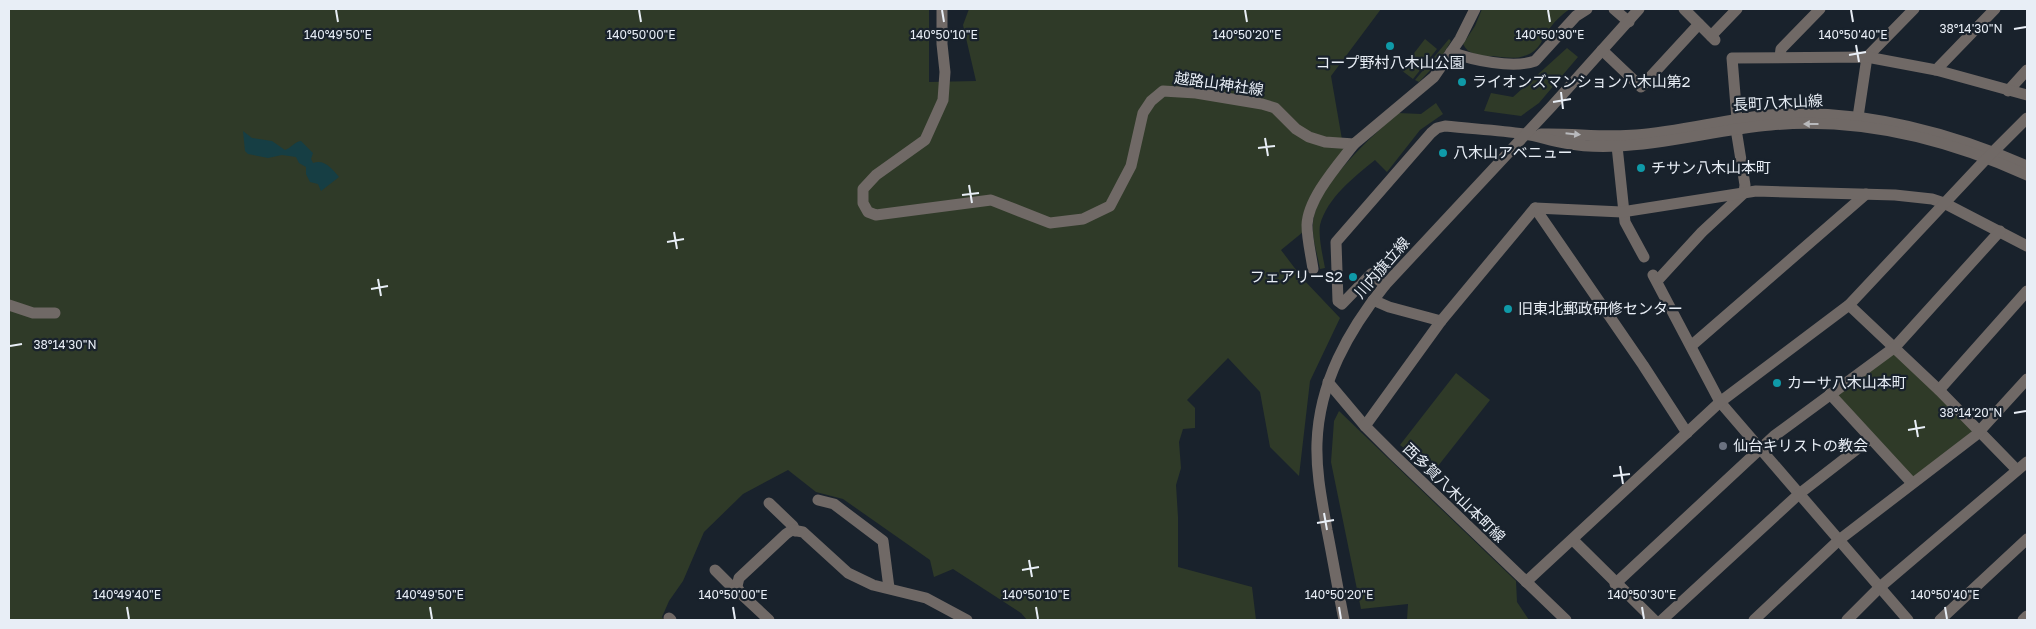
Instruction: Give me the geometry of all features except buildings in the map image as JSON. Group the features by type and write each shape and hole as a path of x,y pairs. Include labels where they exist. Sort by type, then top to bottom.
{"street":[{"name":"越路山神社線","path":"942,9 942,44 945,72 942,100 925,140 876,175 863,189 863,203 868,212 876,215 992,200 1050,223 1083,219 1110,206 1131,166 1143,113 1151,101 1163,91 1196,93 1262,104 1275,108 1296,129 1309,136 1325,142 1354,144"},
{"path":"1312,268 1307,224 1315,199 1325,183 1354,144 1434,77 1470,23 1475,9"},
{"path":"1451,52 1469,59 1517,64 1529,63 1541,55 1576,16 1587,9"},
{"path":"1614,9 1629,22"},
{"name":"川内旗立線","path":"1344,620 1317,466 1317,442 1328,382 1343,345 1385,285 1640,9"},
{"path":"1684,9 1713,38 1737,9"},
{"path":"1780,57 1782,49 1820,9"},
{"path":"1858,117 1867,57 1914,9"},
{"path":"1936,70 1995,9"},
{"path":"1602,50 1642,87 1699,24"},
{"path":"1908,620 1720,402 1655,278 1744,193 1745,185 1736,124 1732,58 1867,57 1936,70 2027,95"},
{"path":"2008,91 2027,70"},
{"name":"長町八木山線","path":"1524,134 1564,133 1631,136 1802,114 1858,117 1930,130 1990,155 2027,166"},
{"path":"1526,582 1720,402 1849,305 1990,155 2026,121"},
{"path":"1385,285 1371,274 1342,304 1338,300 1336,242 1431,134 1437,128 1446,126 1524,134 1568,144 1616,146 1640,144 1736,124 1856,126 1925,138 1990,155 2027,176"},
{"path":"1616,146 1622,212 1625,222 1644,257"},
{"path":"1535,208 1622,212 1744,193 1799,191 1905,196 1932,199 1944,203 2027,246"},
{"path":"1691,346 1866,194"},
{"path":"1365,426 1441,322 1535,208"},
{"path":"1535,208 1687,433"},
{"path":"1615,584 1760,448 1895,347 2000,231"},
{"path":"1939,390 2027,291"},
{"path":"1373,300 1441,322"},
{"path":"9,305 33,313 56,313"},
{"path":"1849,305 1939,390 2017,470"},
{"path":"1754,620 1839,540 1978,432 2027,380"},
{"name":"西多賀八木山本町線","path":"1328,382 1365,426 1566,620"},
{"path":"1830,394 1912,483"},
{"path":"1662,620 1799,494 1870,439"},
{"path":"1846,620 1880,587 2027,462"},
{"path":"818,500 834,504 883,541 888,588"},
{"path":"769,503 793,526 794,531"},
{"path":"769,620 739,590 737,586 739,578 786,534 794,531 803,532 848,573 873,585 926,598 965,620"},
{"path":"1940,620 2027,539"},
{"path":"1573,540 1615,584 1654,620"},
{"path":"714,570 734,589 739,590"},
{"path":"2023,620 2027,616"}],"shaded area":[{"path":"9,9 929,9 929,82 976,81 963,25 969,9 1381,9 1331,76 1344,151 1303,232 1281,250 1303,279 1340,318 1310,381 1299,476 1270,447 1260,392 1228,358 1187,400 1195,408 1195,428 1183,429 1179,442 1181,468 1176,485 1178,567 1252,587 1256,620 1027,620 1021,613 953,569 934,577 930,560 843,499 816,492 788,470 743,494 704,532 683,581 669,601 662,617 664,620 9,620"},
{"path":"1482,9 1570,9 1555,22 1533,52 1511,58 1474,54 1463,44 1475,26"},
{"path":"1425,39 1437,49 1413,79 1401,70"},
{"path":"1449,39 1451,41 1439,61 1419,82 1415,80"},
{"path":"1567,48 1578,57 1539,103 1521,116 1484,111 1491,93 1513,97"},
{"path":"1436,103 1443,114 1420,130 1387,172 1375,160 1335,197 1320,225 1320,241 1325,268 1320,269 1313,236 1313,222 1319,202 1327,188 1349,160 1398,113 1421,114"},
{"path":"243,131 252,138 272,141 285,150 301,141 313,153 311,159 313,163 321,162 325,164 339,177 321,191 318,184 310,182 306,174 306,167 299,163 296,157 282,155 268,158 248,154 245,151"},
{"path":"1895,350 1976,432 1912,480 1834,395"},
{"path":"1456,373 1490,400 1434,471 1400,445"},
{"path":"1339,411 1516,581 1517,602 1529,620 1407,620 1408,604 1361,609 1331,462 1334,421"}],"place":[{"name":"コープ野村八木山公園","path":"1390,46"},
{"name":"ライオンズマンション八木山第2","path":"1462,82"},
{"name":"八木山アベニュー","path":"1443,153"},
{"name":"チサン八木山本町","path":"1641,168"},
{"name":"フェアリーS2","path":"1353,277"},
{"name":"旧東北郵政研修センター","path":"1508,309"},
{"name":"カーサ八木山本町","path":"1777,383"},
{"name":"仙台キリストの教会","path":"1723,446"}]}
